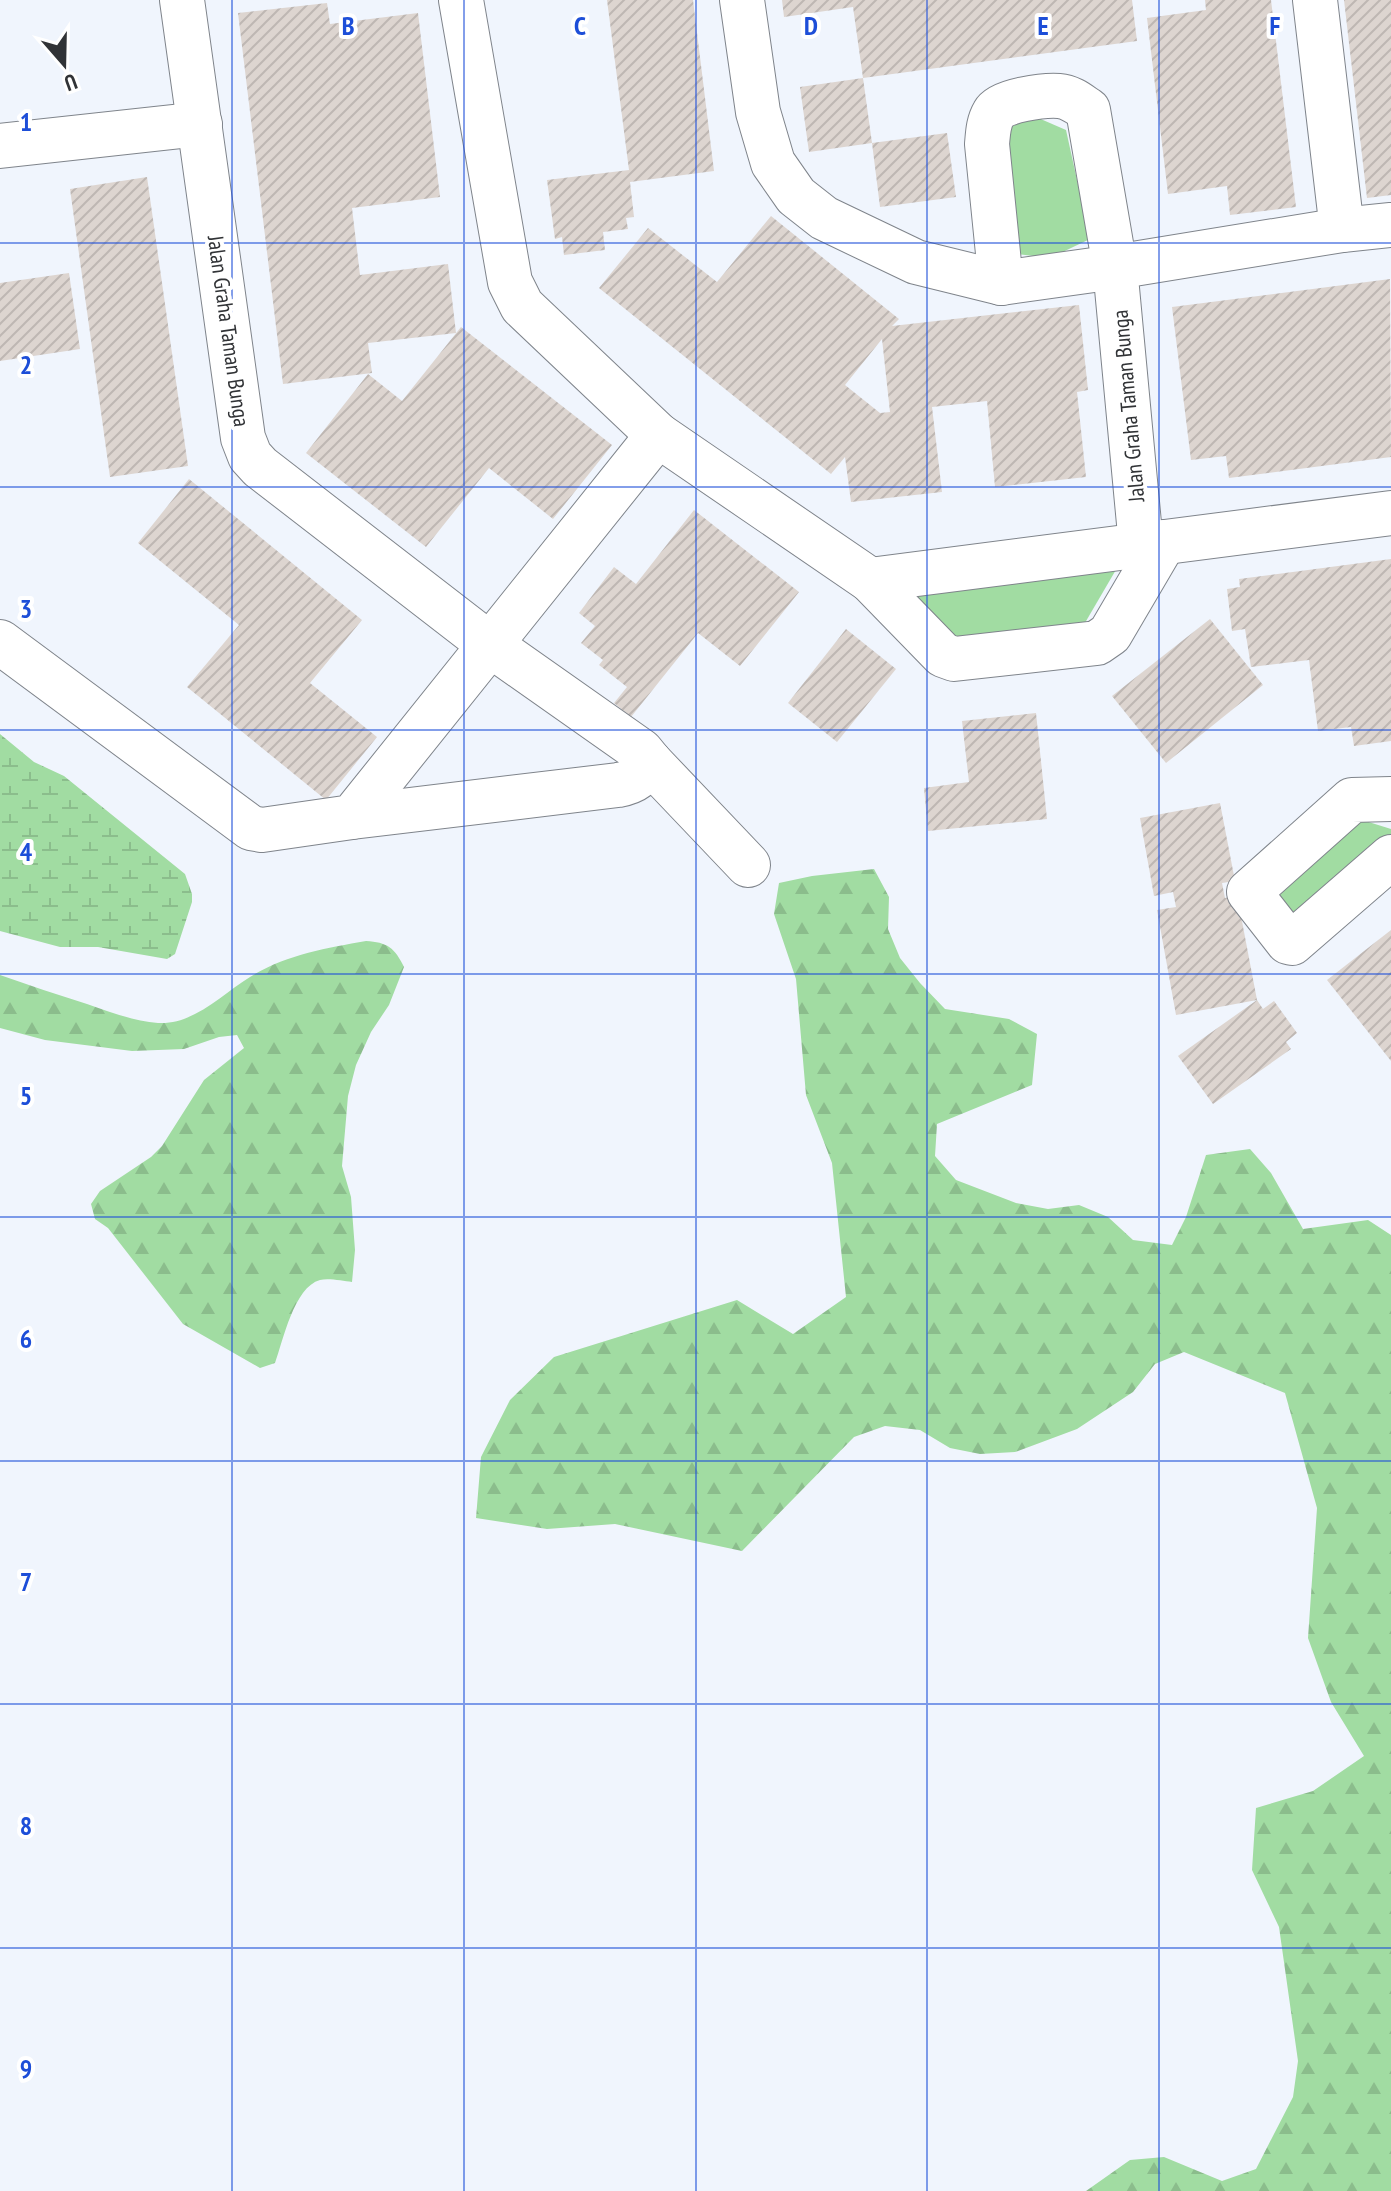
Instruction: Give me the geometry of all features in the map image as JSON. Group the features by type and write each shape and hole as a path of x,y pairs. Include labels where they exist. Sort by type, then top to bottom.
{"street":[{"name":"Jalan Graha Taman Bunga","path":"182,0 243,438 250,456 260,467 489,644 641,751 748,865"},
{"path":"461,0 510,282 522,306 658,435 870,580 948,658 1091,646 1110,634 1152,544"},
{"path":"742,0 758,112 773,163 796,196 824,218 916,262 1001,283 1391,225"},
{"path":"1315,0 1342,230"},
{"name":"Jalan Graha Taman Bunga","path":"1001,283 987,144 994,111 1002,105 1039,97 1061,96 1075,101 1088,110 1115,267 1152,544"},
{"path":"0,146 200,124"},
{"path":"352,817 658,435"},
{"path":"870,580 1391,513"},
{"path":"0,642 251,828 262,830 618,785 641,776 650,762"},
{"path":"1391,799 1352,800 1249,892 1288,942 1292,943 1391,857"}],"green space":[{"path":"1036,117 1066,130 1090,239 1050,258 1017,254 1000,131"},
{"path":"1117,568 1082,628 956,641 911,591"},
{"path":"0,734 34,762 64,776 185,874 192,902 175,954 167,959 98,947 60,947 0,931"},
{"path":"1359,819 1391,829 1391,838 1290,925 1268,894"},
{"path":"874,869 889,897 888,929 900,958 945,1009 1009,1019 1037,1034 1032,1085 937,1124 935,1156 956,1180 1016,1203 1048,1209 1079,1205 1108,1217 1133,1240 1172,1245 1186,1217 1206,1155 1250,1149 1271,1173 1303,1229 1368,1220 1391,1235 1391,2191 1086,2191 1130,2160 1164,2157 1222,2181 1256,2169 1293,2097 1298,2061 1279,1927 1252,1870 1256,1808 1313,1791 1364,1756 1331,1702 1308,1638 1317,1508 1285,1393 1184,1352 1155,1364 1133,1392 1077,1429 1015,1452 980,1454 950,1448 920,1430 885,1426 854,1437 742,1551 615,1524 547,1529 476,1518 481,1457 510,1400 554,1357 737,1300 793,1334 846,1297 832,1163 806,1095 796,979 774,914 779,883"},
{"path":"366,941 390,947 404,967 389,1005 371,1032 356,1065 348,1096 342,1166 351,1197 355,1250 352,1282 324,1279 311,1285 296,1304 275,1363 260,1368 183,1324 108,1228 95,1219 91,1204 100,1191 151,1157 162,1146 204,1080 244,1048 237,1035 219,1037 184,1049 132,1051 45,1040 0,1028 0,975 131,1018 171,1022 196,1014 250,977 277,963"}],"building":[{"path":"607,0 693,0 714,171 630,182 634,217 626,218 628,229 603,232 605,250 564,255 562,237 555,239 547,180 629,170"},
{"path":"782,0 1132,0 1137,41 863,78 853,7 784,17"},
{"path":"1205,0 1271,0 1296,207 1230,215 1227,186 1168,194 1147,18 1206,10"},
{"path":"1344,0 1391,0 1391,195 1367,198"},
{"path":"327,3 330,24 418,13 440,197 352,208 360,275 448,264 456,333 368,343 372,373 283,384 238,13"},
{"path":"863,78 872,143 809,152 800,87"},
{"path":"947,133 956,197 880,207 872,143"},
{"path":"147,177 188,466 110,477 70,189"},
{"path":"771,216 899,319 892,326 1079,305 1088,390 1077,392 1086,477 995,487 987,401 932,407 942,492 851,502 845,457 831,474 599,288 648,228 717,282","holes":["882,339 890,412 880,413 845,385"]},
{"path":"69,273 80,349 0,361 0,283"},
{"path":"1390,279 1391,457 1229,478 1226,456 1191,460 1172,307"},
{"path":"461,327 612,445 553,519 489,468 426,547 306,453 368,374 402,401"},
{"path":"189,479 362,620 310,683 377,737 326,800 187,687 239,625 138,543"},
{"path":"694,510 799,592 740,666 698,633 631,717 614,703 627,687 599,665 603,660 581,643 595,626 579,613 614,567 636,584"},
{"path":"1391,559 1391,741 1354,746 1351,727 1318,731 1309,660 1251,667 1245,629 1232,631 1227,589 1240,587 1239,579"},
{"path":"1210,619 1263,685 1166,763 1112,696"},
{"path":"846,629 896,669 837,742 788,703"},
{"path":"1036,713 1047,819 928,831 924,788 969,782 962,721"},
{"path":"1220,803 1235,881 1222,883 1225,898 1237,895 1257,1000 1176,1015 1157,910 1176,907 1173,892 1154,896 1140,818"},
{"path":"1391,930 1391,1061 1327,980"},
{"path":"1257,1000 1263,1009 1274,1001 1297,1033 1286,1042 1291,1049 1213,1104 1178,1056"}]}
